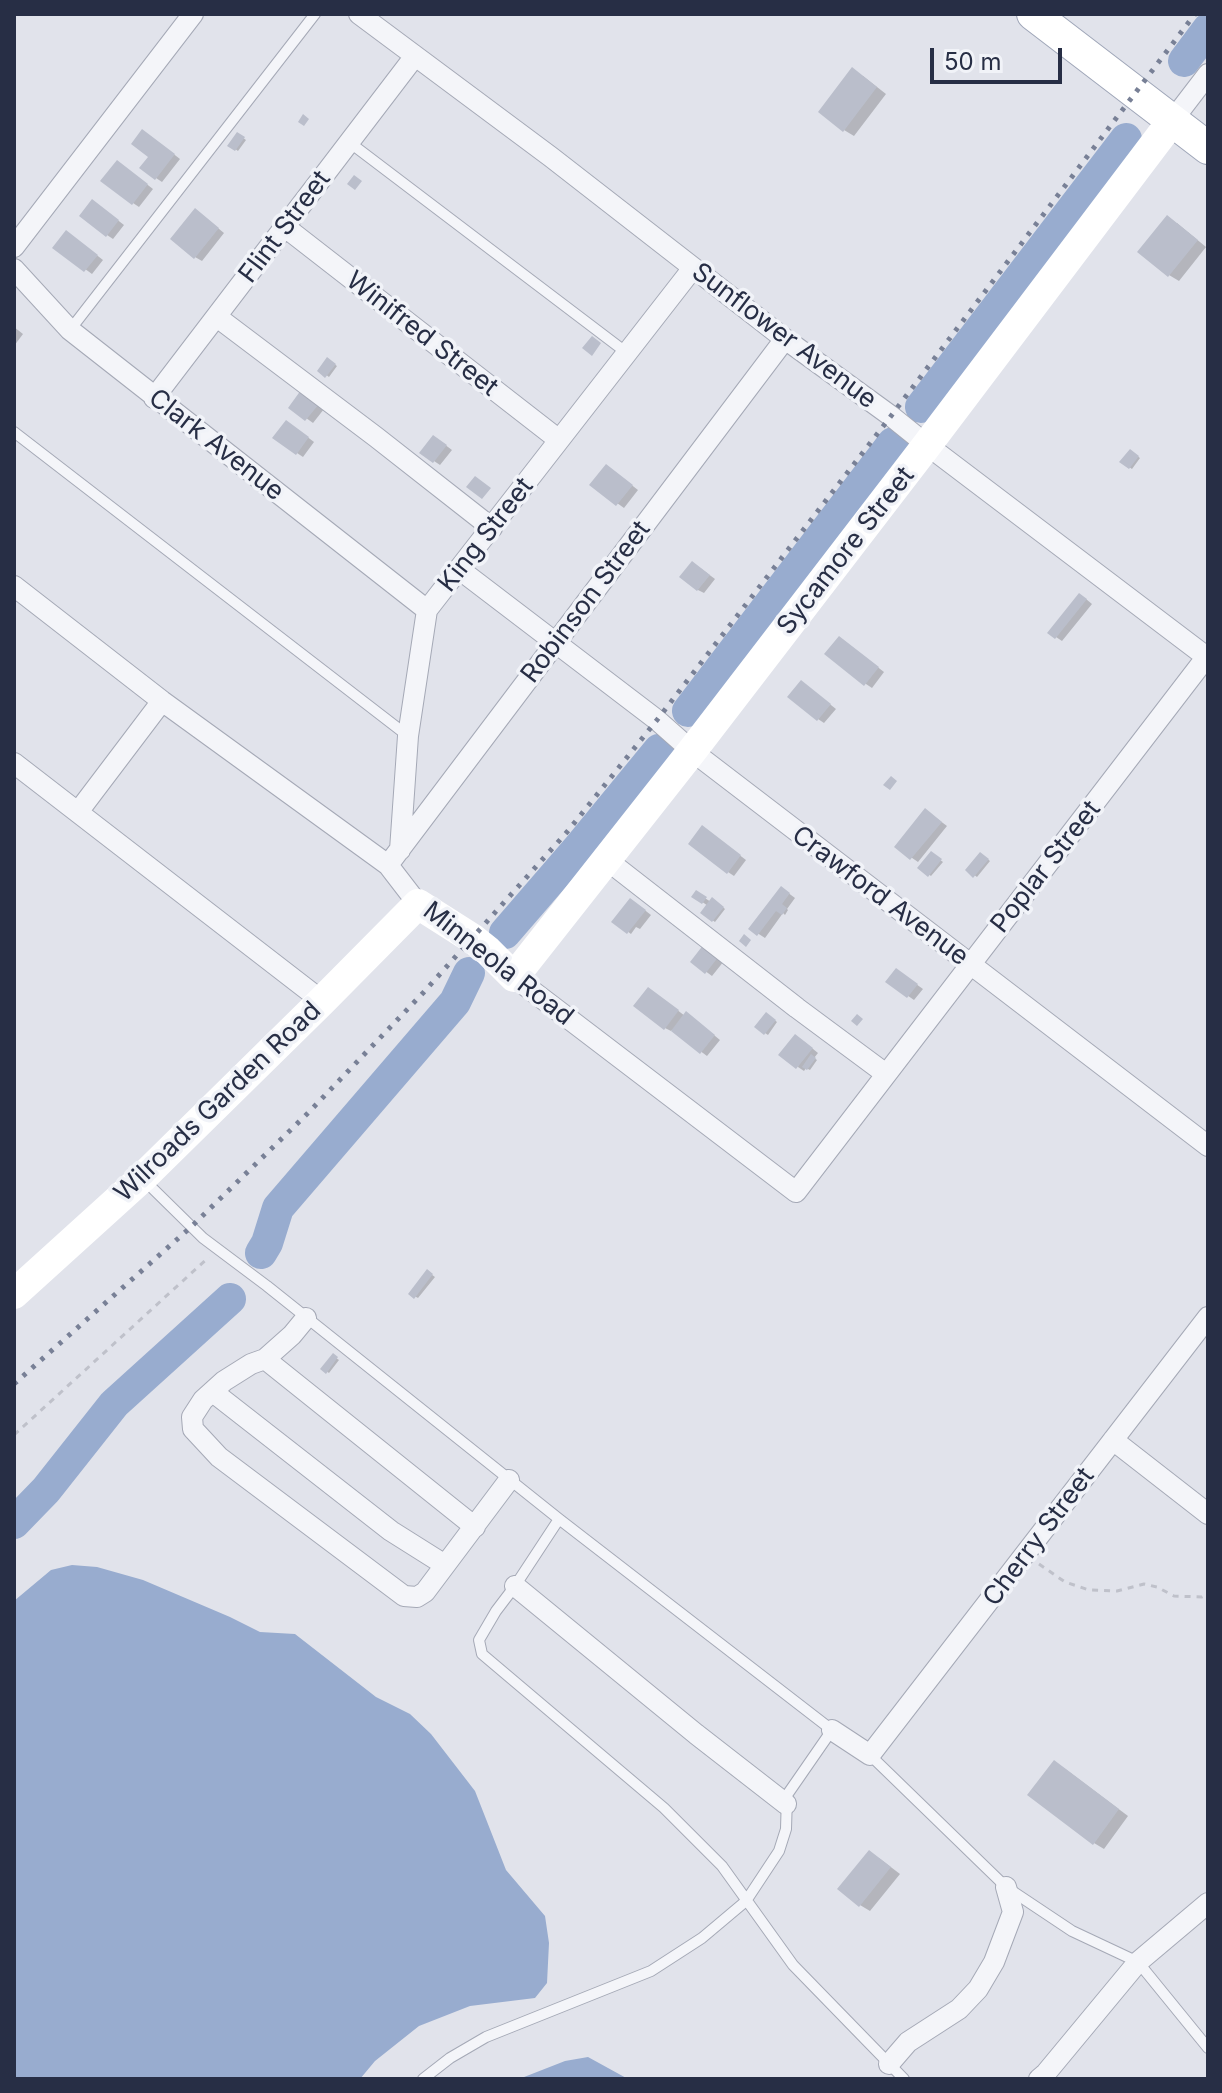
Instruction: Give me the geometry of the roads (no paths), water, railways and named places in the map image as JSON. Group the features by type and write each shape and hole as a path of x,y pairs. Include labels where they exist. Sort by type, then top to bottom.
{"main road":[{"path":"1036,15 1208,148"}],"street":[{"path":"14,247 193,14"},
{"name":"Sunflower Avenue","path":"359,14 1208,657"},
{"name":"Flint Street","path":"154,398 415,56"},
{"path":"1172,121 1208,74"},
{"name":"Sycamore Street","path":"514,977 692,751 1172,121"},
{"name":"Winifred Street","path":"285,227 559,440"},
{"name":"King Street","path":"394,858 427,610 693,268"},
{"name":"Clark Avenue","path":"14,269 70,330 427,610"},
{"path":"217,317 492,528"},
{"name":"Robinson Street","path":"394,858 785,339"},
{"name":"Crawford Avenue","path":"459,569 1208,1146"},
{"name":"Minneola Road","path":"14,586 162,701 394,858 418,904 473,939 514,977 796,1192"},
{"name":"Poplar Street","path":"796,1192 1208,657"},
{"path":"78,812 162,701"},
{"path":"14,763 322,1001"},
{"path":"607,860 886,1074"},
{"name":"Wilroads Garden Road","path":"14,1294 142,1178 418,904"},
{"name":"Cherry Street","path":"870,1755 1208,1317"},
{"path":"306,1318 265,1359 224,1381 203,1400 192,1417 193,1429 219,1457 404,1596 417,1597 425,1592 509,1480"},
{"path":"265,1359 475,1527"},
{"path":"213,1392 391,1531 445,1565"},
{"path":"1113,1440 1208,1514"},
{"path":"515,1586 786,1804"},
{"path":"832,1730 870,1755"},
{"path":"889,2064 908,2042 959,2009 978,1989 994,1962 1013,1912 1006,1887"},
{"path":"1039,2079 1138,1962 1208,1903"}],"lane":[{"path":"70,330 315,14"},
{"path":"349,142 627,353"},
{"path":"14,432 408,736"},
{"path":"142,1178 203,1238 832,1730 787,1795 786,1829 779,1851 746,1901 702,1938 651,1971 486,2037 450,2058 423,2079"},
{"path":"559,1519 479,1640 482,1654 664,1808 722,1866 793,1965 904,2079"},
{"path":"870,1755 1006,1887 1072,1931 1138,1962 1208,2048"}],"water":[{"path":"72,1565 97,1567 143,1580 260,1632 295,1634 376,1697 410,1714 431,1734 475,1791 506,1870 545,1916 549,1943 547,1983 535,1998 470,2006 419,2026 375,2061 360,2079 14,2079 14,1601 51,1570"},
{"path":"588,2057 628,2079 519,2079 565,2061"}],"waterway":[{"path":"1184,61 1208,29"},
{"path":"921,407 1126,139"},
{"path":"688,711 893,443"},
{"path":"505,933 659,750"},
{"path":"261,1253 278,1208 455,1002 469,973"},
{"path":"14,1523 46,1490 114,1404 230,1299"}],"railway":[{"path":"14,1384 191,1227 308,1113 423,993 567,832 891,416 1195,14"}]}
